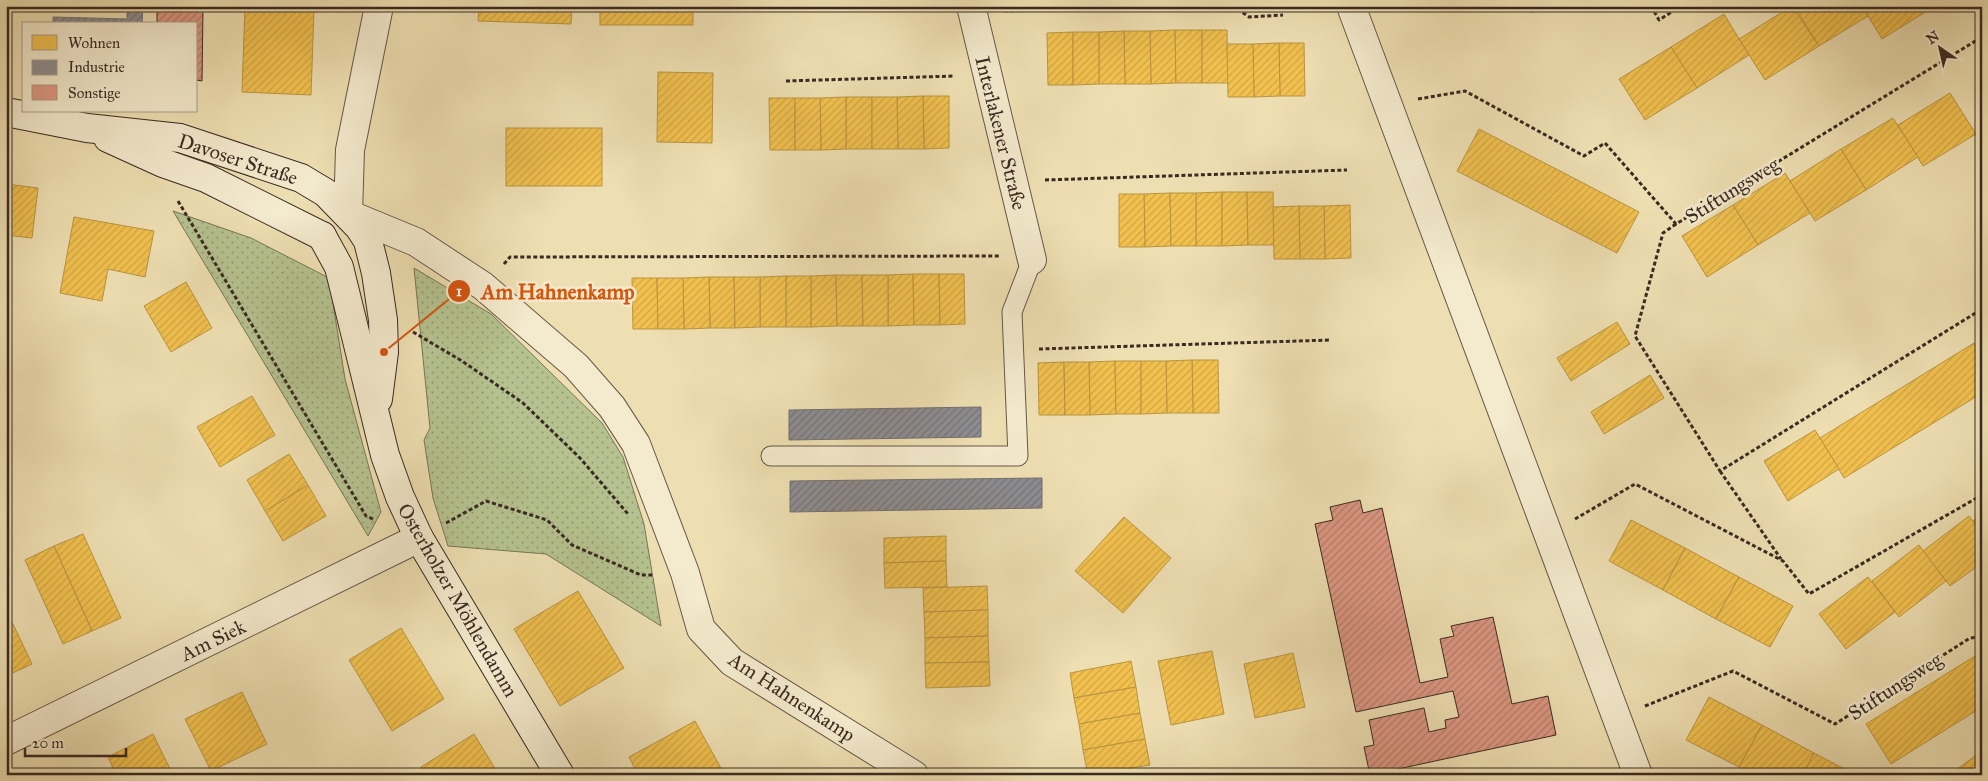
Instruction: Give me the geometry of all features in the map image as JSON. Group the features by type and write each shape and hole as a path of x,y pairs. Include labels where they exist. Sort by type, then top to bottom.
{"street":[{"path":"322,236 348,214 350,150 378,6"},
{"path":"1351,6 1638,775"},
{"name":"Interlakener Straße","path":"972,9 1032,260"},
{"name":"Davoser Straße","path":"6,112 87,128 180,138 301,178 326,193 348,214"},
{"name":"Davoser Straße","path":"87,128 153,158 206,178 322,236"},
{"name":"Am Hahnenkamp","path":"348,214 416,242 483,286 576,366 612,407 636,444 685,573 701,629 732,662 914,775"},
{"name":"Osterholzer Möhlendamm","path":"348,214 368,241 376,273 383,320 384,352 376,416"},
{"name":"Osterholzer Möhlendamm","path":"322,236 339,267 385,455 400,497 419,538 560,775"},
{"name":"Am Siek","path":"6,741 419,538"}],"lane":[{"path":"771,456 1018,456 1012,312 1032,260"}],"path":[{"path":"1651,6 1659,20 1681,6"},
{"path":"972,9 1235,7 1249,17 1283,15"},
{"name":"Stiftungsweg","path":"1388,105 1465,91 1584,156 1605,143 1676,224 1982,37"},
{"path":"786,81 987,75"},
{"path":"153,158 366,516 419,538 486,501 548,520 572,545 641,575 685,573"},
{"path":"1013,182 1347,170"},
{"path":"1676,224 1663,232 1635,336 1720,471 1783,561 1809,594 1982,495"},
{"path":"483,286 510,257 995,256 1032,260"},
{"path":"1720,471 1982,309"},
{"path":"383,320 421,335 523,403 580,458 631,518"},
{"path":"1013,350 1331,340"},
{"path":"1549,535 1634,484 1783,561"},
{"name":"Stiftungsweg","path":"1617,718 1733,671 1835,724 1970,638 1982,637"}],"green space":[{"path":"173,211 251,238 329,278 345,379 381,512 368,536"},
{"path":"414,268 491,314 602,423 623,457 644,524 661,626 546,554 448,546 433,498 424,440 430,428"}],"building: Wohnen":[{"path":"6,6 10,6 6,33"},
{"path":"245,6 314,9 311,95 242,92"},
{"path":"479,6 572,6 571,24 478,21"},
{"path":"600,6 693,6 693,25 600,25"},
{"path":"1520,6 1537,6 1533,13"},
{"path":"1792,6 1819,46 1765,80 1739,39"},
{"path":"1794,6 1862,6 1868,16 1819,46"},
{"path":"1862,6 1935,6 1882,39"},
{"path":"1724,14 1749,55 1697,88 1671,47"},
{"path":"1175,30 1176,83 1151,84 1150,31"},
{"path":"1175,30 1202,30 1202,83 1176,83"},
{"path":"1202,30 1227,30 1228,83 1202,83"},
{"path":"1124,31 1150,31 1151,84 1125,84"},
{"path":"1124,31 1125,84 1099,84 1099,32"},
{"path":"1073,32 1073,85 1048,85 1047,33"},
{"path":"1073,32 1099,32 1099,84 1073,85"},
{"path":"1279,43 1304,43 1305,96 1280,96"},
{"path":"1279,43 1280,96 1254,97 1253,44"},
{"path":"1227,44 1253,44 1254,97 1228,97"},
{"path":"1671,47 1697,88 1645,120 1619,79"},
{"path":"658,72 713,73 712,143 657,142"},
{"path":"1950,93 1976,134 1923,166 1898,125"},
{"path":"923,96 949,96 949,148 924,149"},
{"path":"923,96 924,149 898,149 897,97"},
{"path":"846,97 872,97 872,149 846,149"},
{"path":"846,97 846,149 821,150 820,98"},
{"path":"872,97 897,97 898,149 872,149"},
{"path":"769,98 795,98 795,150 770,150"},
{"path":"795,98 820,98 821,150 795,150"},
{"path":"1893,118 1918,157 1866,190 1841,149"},
{"path":"506,128 602,128 602,186 506,186"},
{"path":"1479,129 1639,212 1617,253 1457,171"},
{"path":"1841,149 1866,190 1815,221 1790,181"},
{"path":"1785,173 1810,213 1758,245 1733,205"},
{"path":"6,184 38,188 32,238 6,235"},
{"path":"1222,192 1222,246 1196,246 1196,193"},
{"path":"1222,192 1247,192 1248,245 1222,246"},
{"path":"1247,192 1273,192 1274,245 1248,245"},
{"path":"1170,193 1171,246 1145,247 1144,194"},
{"path":"1170,193 1196,193 1196,246 1171,246"},
{"path":"1119,194 1144,194 1145,247 1119,247"},
{"path":"1350,205 1351,258 1325,259 1324,206"},
{"path":"1733,205 1758,245 1707,277 1682,236"},
{"path":"1299,206 1324,206 1325,259 1300,259"},
{"path":"1299,206 1300,259 1274,259 1273,207"},
{"path":"74,217 154,231 145,277 108,269 102,301 60,293"},
{"path":"913,274 914,325 888,326 888,275"},
{"path":"913,274 939,274 940,325 914,325"},
{"path":"939,274 964,274 965,324 940,325"},
{"path":"836,275 837,326 811,327 811,276"},
{"path":"836,275 862,275 863,326 837,326"},
{"path":"862,275 888,275 888,326 863,326"},
{"path":"786,276 811,276 811,327 786,327"},
{"path":"786,276 786,327 760,327 760,277"},
{"path":"709,277 734,277 735,328 710,328"},
{"path":"709,277 710,328 684,329 683,278"},
{"path":"734,277 760,277 760,327 735,328"},
{"path":"632,278 657,278 658,329 633,329"},
{"path":"657,278 683,278 684,329 658,329"},
{"path":"186,282 212,328 171,352 144,306"},
{"path":"1617,322 1630,344 1571,381 1557,358"},
{"path":"1974,343 1982,356 1982,393 1844,478 1820,438"},
{"path":"1192,360 1218,360 1219,413 1193,413"},
{"path":"1192,360 1193,413 1167,413 1166,361"},
{"path":"1115,361 1116,414 1090,415 1089,362"},
{"path":"1115,361 1141,361 1141,414 1116,414"},
{"path":"1141,361 1166,361 1167,413 1141,414"},
{"path":"1064,362 1065,415 1039,415 1038,363"},
{"path":"1064,362 1089,362 1090,415 1065,415"},
{"path":"1650,375 1664,398 1604,434 1591,412"},
{"path":"252,396 275,435 220,467 197,427"},
{"path":"1815,430 1839,469 1788,501 1764,461"},
{"path":"289,454 308,485 265,511 247,480"},
{"path":"308,485 326,516 283,541 265,511"},
{"path":"1982,514 1982,533 1973,521"},
{"path":"1969,516 1982,533 1982,563 1950,586 1923,551"},
{"path":"1124,517 1171,558 1123,613 1075,571"},
{"path":"1631,520 1685,548 1663,590 1609,561"},
{"path":"83,534 121,618 92,631 54,546"},
{"path":"946,536 946,561 884,563 884,538"},
{"path":"1919,545 1946,581 1899,617 1872,581"},
{"path":"54,546 92,631 63,644 25,560"},
{"path":"1685,548 1739,577 1716,619 1663,590"},
{"path":"946,561 947,587 885,588 884,563"},
{"path":"1739,577 1793,606 1770,647 1716,619"},
{"path":"1868,577 1895,612 1846,649 1819,614"},
{"path":"987,586 988,610 924,612 923,588"},
{"path":"578,591 624,668 560,706 514,629"},
{"path":"988,610 988,636 925,638 924,612"},
{"path":"12,622 32,664 6,676 6,625"},
{"path":"401,628 444,699 392,731 349,660"},
{"path":"988,636 989,662 925,663 925,638"},
{"path":"1212,651 1224,714 1171,725 1158,661"},
{"path":"1293,653 1305,707 1255,718 1244,664"},
{"path":"1975,656 1982,666 1982,707 1891,764 1866,724"},
{"path":"1131,661 1136,687 1074,698 1070,673"},
{"path":"989,662 990,686 926,688 925,663"},
{"path":"1136,687 1140,713 1079,724 1074,698"},
{"path":"242,692 267,744 211,771 185,719"},
{"path":"1709,697 1762,725 1739,767 1686,740"},
{"path":"1140,713 1145,739 1083,750 1079,724"},
{"path":"695,721 722,770 715,775 638,775 629,757"},
{"path":"1762,725 1814,753 1803,775 1752,775 1739,767"},
{"path":"153,734 173,775 116,775 108,757"},
{"path":"474,734 499,775 426,775 421,767"},
{"path":"1145,739 1150,765 1088,775 1083,750"},
{"path":"1982,751 1982,775 1949,775"},
{"path":"1814,753 1856,775 1803,775"}],"building: Industrie":[{"path":"127,6 143,6 142,22 53,22 53,17 127,19"},
{"path":"981,407 981,437 789,440 789,410"},
{"path":"1042,478 1042,508 790,512 790,481"}],"building: Sonstige":[{"path":"157,6 203,6 202,81 198,80 198,22 157,22"},
{"path":"1360,500 1363,513 1382,508 1420,683 1448,677 1440,639 1454,636 1451,626 1493,617 1512,704 1548,696 1556,735 1370,775 1364,747 1374,745 1369,720 1424,708 1429,732 1446,728 1445,720 1459,717 1453,691 1356,712 1315,524 1333,520 1330,507"}],"place":[{"name":"Am Hahnenkamp","path":"384,352"}]}
